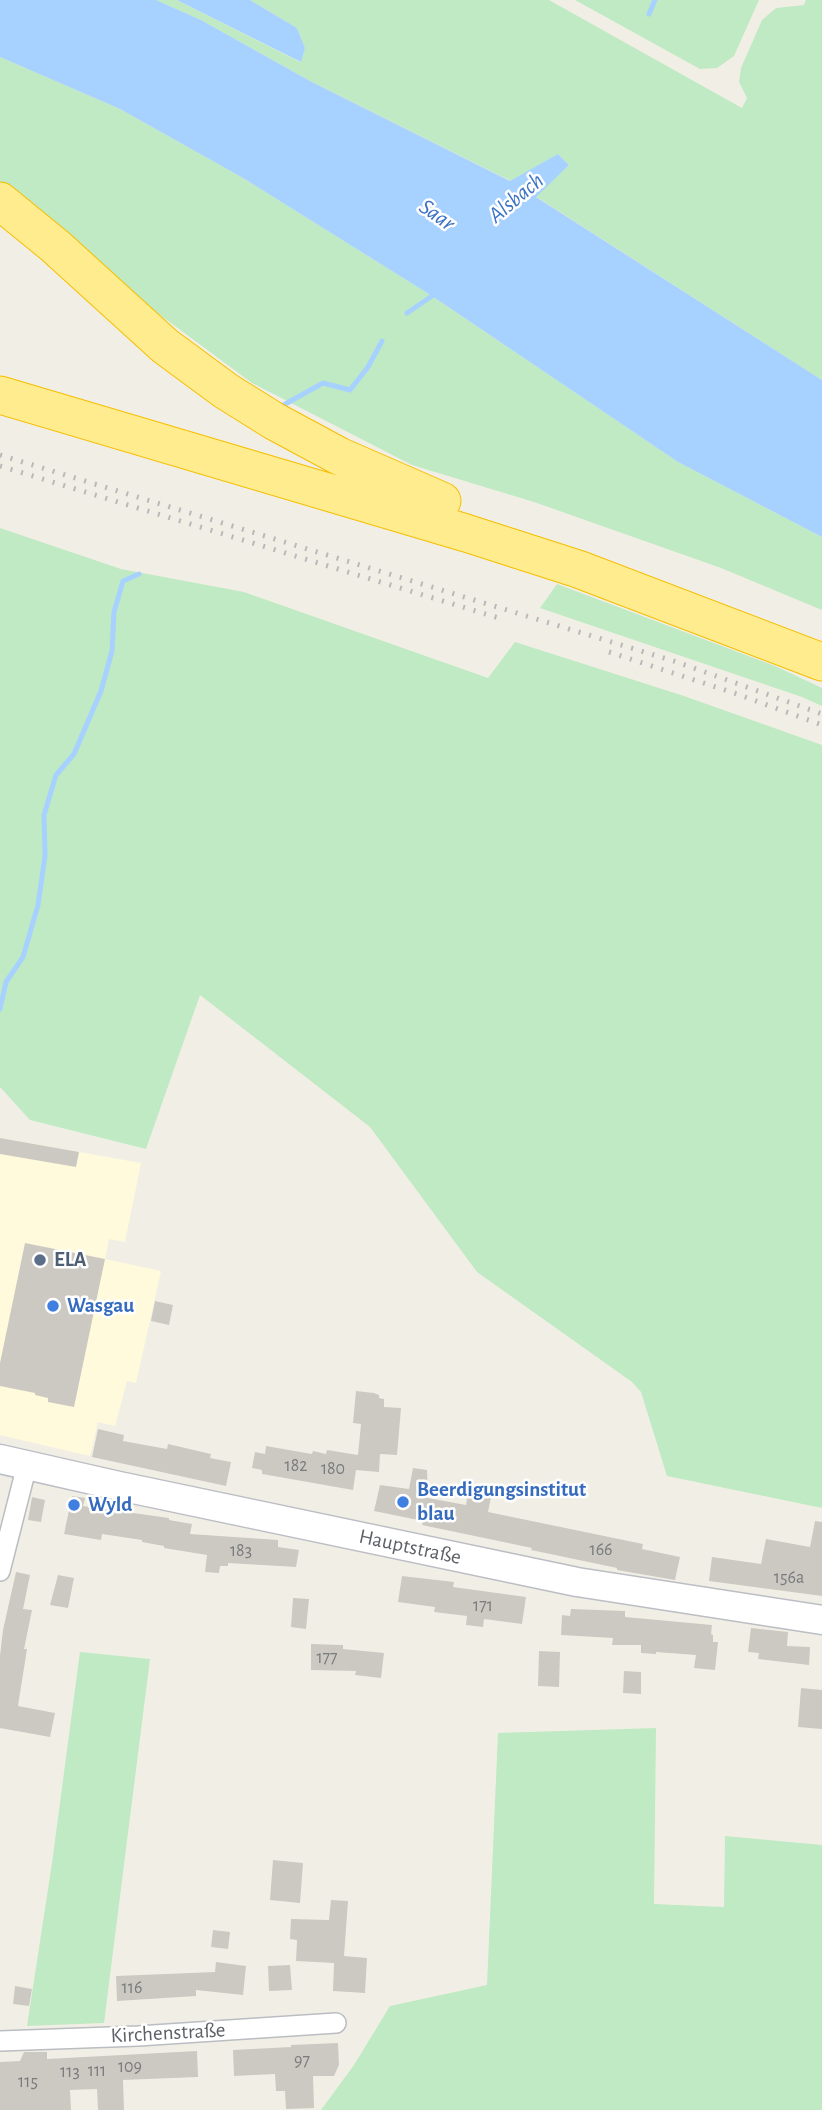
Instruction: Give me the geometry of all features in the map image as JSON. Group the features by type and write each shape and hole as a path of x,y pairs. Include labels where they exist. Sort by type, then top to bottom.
{"highway":[{"path":"0,201 55,246 165,346 226,391 339,456 442,501"},
{"path":"0,371 442,501 586,548 822,638"},
{"path":"0,395 453,529 578,569 822,662"}],"main road":[{"name":"Hauptstraße","path":"0,1459 578,1583 822,1620"}],"street":[{"path":"0,1571 27,1465"},
{"name":"Kirchenstraße","path":"0,2041 138,2036 336,2023"}],"shaded area":[{"path":"0,1138 141,1163 125,1242 109,1239 105,1259 161,1271 136,1383 127,1381 115,1426 98,1422 90,1456 0,1435"}],"green space":[{"path":"156,0 177,0 300,62 305,48 297,28 250,0 549,0 742,108 747,98 739,82 741,68 762,20 776,8 804,5 806,0 822,0 822,380 535,196 569,165 558,154 511,181 310,81 201,20"},
{"path":"575,0 759,0 734,56 717,68 700,69"},
{"path":"0,57 120,109 243,178 432,296 678,462 822,537 822,610 721,568 534,502 412,465 252,383 133,295 0,183"},
{"path":"0,528 121,569 244,592 488,678 515,642 684,696 822,745 822,1508 667,1476 641,1392 632,1382 477,1272 370,1127 200,995 146,1149 30,1120 0,1087"},
{"path":"557,584 775,666 822,688 822,706 540,608"},
{"path":"80,1652 150,1659 104,2023 27,2026 52,1863"},
{"path":"656,1728 654,1904 724,1907 725,1836 822,1845 822,2110 321,2110 354,2065 390,2006 487,1985 498,1733"}],"water":[{"name":"Saar","path":"0,0 156,0 201,20 310,81 510,181 558,154 569,165 536,197 822,380 822,537 678,462 432,296 243,178 120,109 0,57"},
{"path":"177,0 250,0 297,28 305,48 301,62"}],"building":[{"path":"0,1138 79,1152 76,1167 0,1154"},
{"name":"Wasgau","path":"25,1243 105,1259 74,1407 48,1402 48,1398 35,1393 0,1386 0,1363"},
{"path":"155,1301 173,1305 169,1325 151,1321"},
{"path":"356,1391 379,1395 379,1398 384,1399 384,1407 401,1408 397,1455 380,1454 379,1472 356,1470 353,1490 262,1474 262,1470 252,1468 255,1452 265,1454 266,1446 312,1454 313,1451 326,1454 327,1450 358,1455 361,1424 353,1423"},
{"path":"98,1429 124,1435 123,1441 167,1449 168,1444 211,1454 210,1458 231,1462 226,1486 92,1457"},
{"path":"413,1468 427,1470 428,1498 466,1505 468,1493 491,1497 488,1512 643,1544 642,1549 680,1557 675,1580 617,1570 531,1550 532,1548 422,1525 423,1521 374,1511 380,1485 409,1489"},
{"path":"72,1496 85,1498 83,1506 169,1518 192,1524 190,1534 278,1540 278,1547 299,1550 296,1567 228,1563 228,1566 220,1566 219,1573 205,1572 207,1555 102,1534 101,1540 64,1534"},
{"path":"32,1497 45,1500 41,1522 28,1520"},
{"path":"815,1521 822,1522 822,1596 709,1581 712,1557 761,1564 766,1539 810,1547"},
{"path":"16,1572 30,1575 23,1609 32,1610 24,1649 27,1649 18,1706 55,1713 50,1737 0,1728 0,1656"},
{"path":"58,1575 74,1578 68,1608 50,1605"},
{"path":"402,1576 454,1582 453,1587 526,1597 522,1624 484,1619 483,1627 466,1625 467,1616 434,1612 435,1607 398,1602"},
{"path":"293,1598 309,1599 306,1629 291,1627"},
{"path":"571,1609 625,1611 625,1617 712,1625 713,1642 718,1642 715,1670 694,1668 696,1655 641,1653 641,1645 612,1645 613,1638 561,1635 562,1615 570,1616"},
{"path":"751,1628 788,1632 787,1646 810,1647 809,1665 758,1659 759,1653 748,1652"},
{"path":"311,1644 343,1645 343,1649 384,1653 381,1678 355,1675 356,1671 311,1670"},
{"path":"539,1651 560,1652 559,1687 538,1686"},
{"path":"624,1671 641,1672 641,1694 623,1693"},
{"path":"801,1688 822,1690 822,1729 798,1727"},
{"path":"273,1860 303,1863 300,1903 270,1900"},
{"path":"331,1900 348,1901 344,1956 367,1958 365,1993 333,1991 334,1963 296,1961 297,1940 290,1939 291,1919 329,1920"},
{"path":"213,1930 230,1932 228,1949 211,1947"},
{"path":"216,1962 246,1966 243,1995 196,1990 196,1996 117,2001 116,1976 215,1972"},
{"path":"290,1965 292,1990 269,1991 268,1966"},
{"path":"15,1986 32,1989 29,2006 13,2004"},
{"path":"338,2043 339,2065 334,2076 313,2076 314,2108 286,2109 285,2091 276,2091 275,2074 234,2076 233,2050"},
{"path":"197,2051 198,2077 123,2080 124,2110 98,2110 97,2089 70,2090 71,2110 0,2110 0,2062 20,2061 24,2052 47,2052 47,2059"}],"waterway":[{"name":"Alsbach","path":"649,14 655,0"},
{"path":"407,313 435,292"},
{"path":"280,407 323,383 350,390 368,367 382,341"},
{"path":"0,1009 6,982 23,957 38,905 45,856 44,815 56,775 74,754 101,691 112,651 114,612 123,581 139,574"}],"railway":[{"path":"0,455 677,662 822,714"},
{"path":"0,466 502,619"},
{"path":"609,652 822,725"}],"place":[{"name":"ELA","path":"40,1260"},
{"name":"Wasgau","path":"53,1306"},
{"name":"Beerdigungsinstitut blau","path":"403,1502"},
{"name":"Wyld","path":"74,1505"}]}
